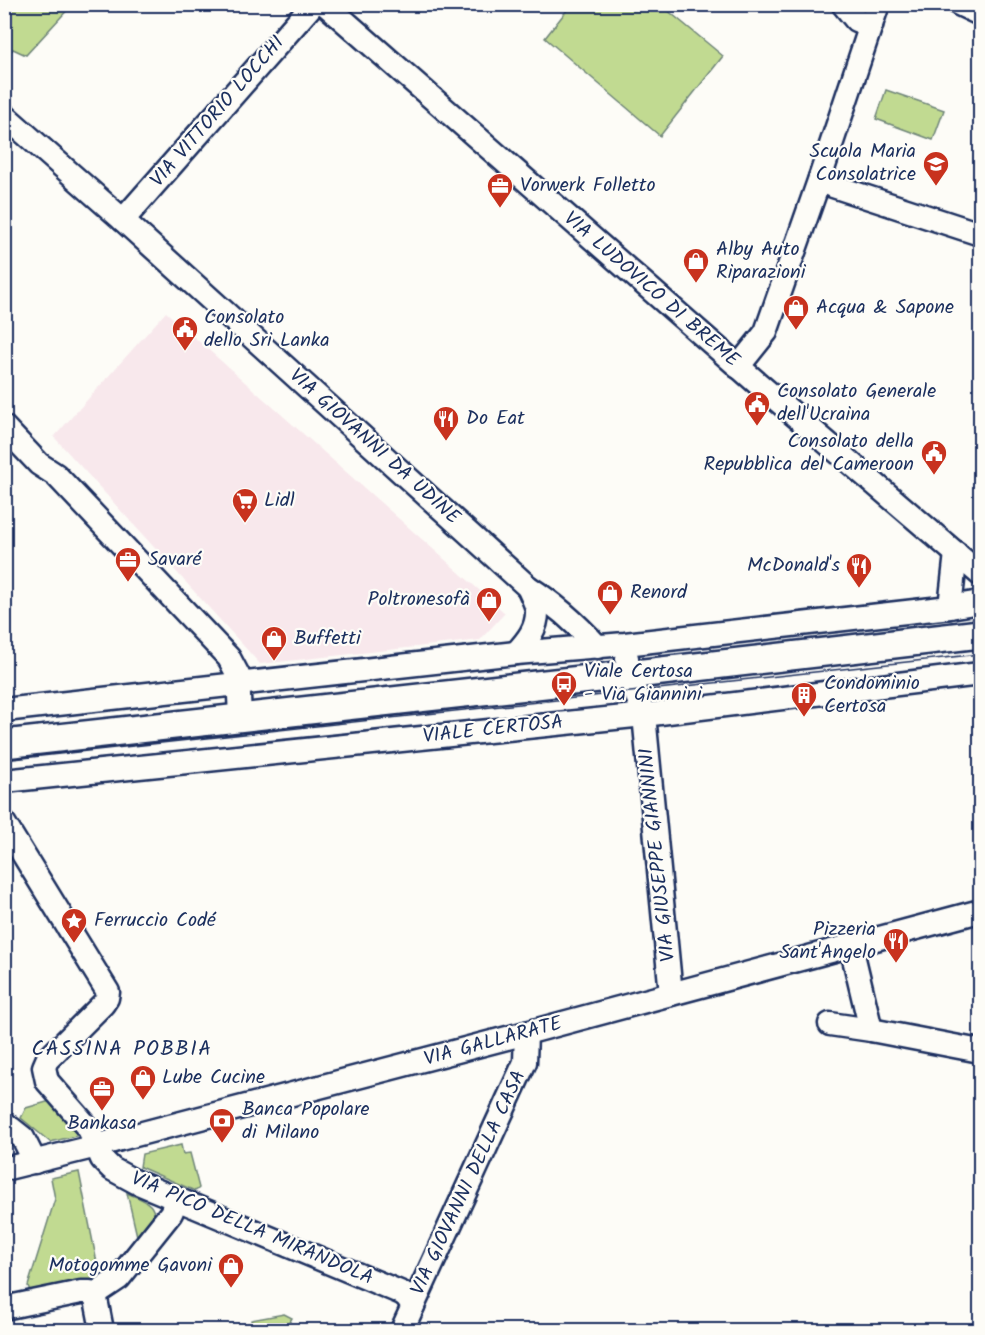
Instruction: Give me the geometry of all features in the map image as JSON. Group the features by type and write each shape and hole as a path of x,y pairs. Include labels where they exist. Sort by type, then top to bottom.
{"main road":[{"name":"VIALE CERTOSA","path":"4,744 981,634"}],"street":[{"name":"VIA VITTORIO LOCCHI","path":"123,220 313,4"},
{"name":"VIA LUDOVICO DI BREME","path":"325,4 738,367 956,553 979,569"},
{"path":"843,4 856,20 871,26"},
{"path":"738,367 766,332 878,4"},
{"path":"959,4 981,14"},
{"name":"VIA GIOVANNI DA UDINE","path":"4,115 528,587 549,600 584,631 598,647"},
{"path":"820,178 832,186 981,234"},
{"path":"4,427 39,464 56,475 229,658 238,675 240,717"},
{"path":"950,607 956,553"},
{"path":"516,653 530,637 536,623 537,609 528,587"},
{"path":"4,710 516,653 598,647 981,602"},
{"name":"VIA GIUSEPPE GIANNINI","path":"625,644 629,675 644,715 671,994"},
{"name":"VIALE CERTOSA","path":"4,781 644,715 981,674"},
{"name":"VIA PICO DELLA MIRANDOLA","path":"4,823 108,992 103,1004 47,1060 44,1067 47,1081 89,1129 102,1159 112,1169 136,1182 402,1293 413,1306"},
{"name":"VIA GALLARATE","path":"4,1169 526,1034 981,911"},
{"path":"851,946 871,1030"},
{"path":"830,1024 981,1051"},
{"name":"VIA GIOVANNI DELLA CASA","path":"402,1330 525,1062 526,1034"},
{"path":"4,1123 23,1138 35,1162"},
{"path":"95,1294 119,1278 171,1213 177,1199"},
{"path":"4,1308 90,1292 95,1294 97,1299 102,1330"}],"shaded area":[{"path":"166,312 505,613 480,640 260,664 54,437"}],"green space":[{"path":"5,4 72,5 26,55 13,49 5,59"},
{"path":"571,5 661,5 723,56 660,136 545,38"},
{"path":"886,90 944,110 933,140 876,119"},
{"path":"50,1101 80,1135 50,1142 21,1118 26,1108"},
{"path":"181,1145 183,1154 190,1153 199,1188 195,1191 140,1167 142,1154"},
{"path":"79,1172 100,1278 30,1291 28,1286 55,1199 51,1178"},
{"path":"127,1193 148,1203 154,1214 137,1236"},
{"path":"284,1314 292,1318 286,1328 290,1330 253,1330 251,1320"}],"tram line":[{"path":"4,760 980,654"}],"place":[{"name":"Scuola Maria Consolatrice","path":"936,187"},
{"name":"Vorwerk Folletto","path":"500,209"},
{"name":"Alby Auto Riparazioni","path":"696,284"},
{"name":"Acqua & Sapone","path":"796,331"},
{"name":"Consolato dello Sri Lanka","path":"185,352"},
{"name":"Consolato Generale dell'Ucraina","path":"757,427"},
{"name":"Do Eat","path":"446,442"},
{"name":"Consolato della Repubblica del Cameroon","path":"934,476"},
{"name":"Lidl","path":"245,524"},
{"name":"Savaré","path":"128,583"},
{"name":"McDonald's","path":"859,589"},
{"name":"Renord","path":"610,616"},
{"name":"Poltronesofà","path":"489,623"},
{"name":"Buffetti","path":"274,662"},
{"name":"Viale Certosa - Via Giannini","path":"564,707"},
{"name":"Condominio Certosa","path":"804,718"},
{"name":"Ferruccio Codé","path":"74,944"},
{"name":"Pizzeria Sant'Angelo","path":"896,964"},
{"name":"Lube Cucine","path":"143,1101"},
{"name":"Bankasa","path":"102,1112"},
{"name":"Banca Popolare di Milano","path":"222,1144"},
{"name":"Motogomme Gavoni","path":"231,1289"}],"district":[{"name":"CASSINA POBBIA","path":"122,1049"}]}
